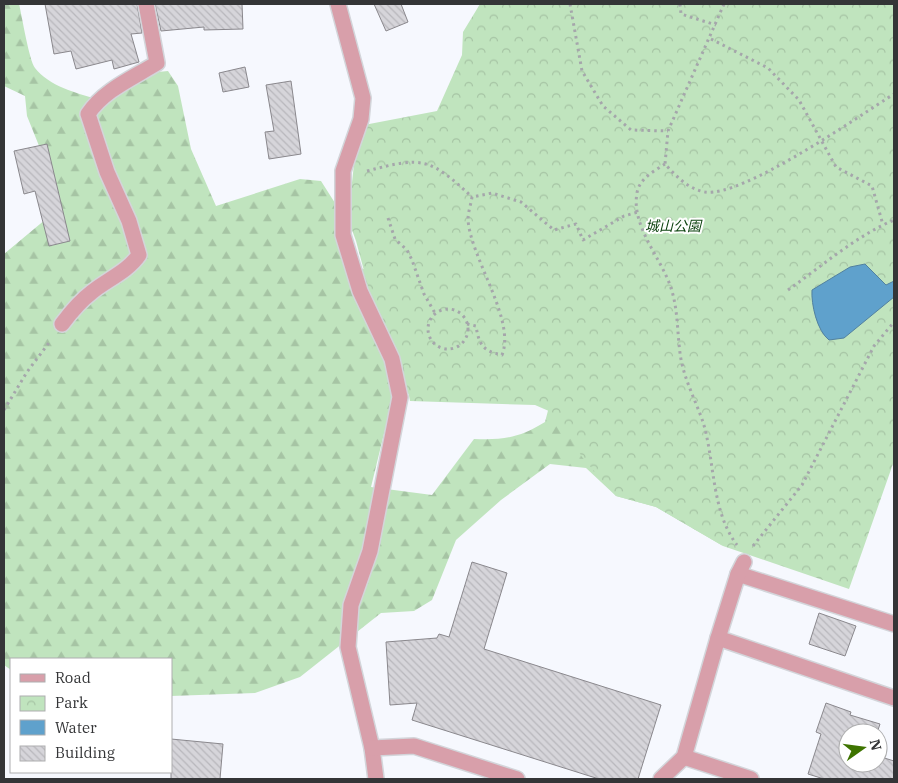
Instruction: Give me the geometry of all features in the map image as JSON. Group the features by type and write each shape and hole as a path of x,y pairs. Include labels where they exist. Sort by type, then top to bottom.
{"street":[{"path":"62,324 73,309 92,292 132,265 139,255 129,221 107,172 88,114 94,104 128,79 157,64 146,4"},
{"path":"338,4 364,98 361,119 344,171 343,235 360,291 392,359 400,397 370,551 351,605 348,647 372,748 376,779"},
{"path":"661,779 684,757 718,638 741,568 894,624"},
{"path":"718,638 894,698"},
{"path":"372,748 414,746 517,779"},
{"path":"684,757 751,779"}],"path":[{"path":"570,4 582,71 603,106 631,130 668,131"},
{"path":"680,4 682,14 716,25"},
{"path":"724,4 668,131 665,164 683,183 706,192 737,186 772,170 894,94"},
{"path":"710,39 768,68 799,100 836,168 872,186 883,225"},
{"path":"367,171 407,161 426,162 444,171 472,197"},
{"path":"665,164 651,173 640,184 636,194 638,212 646,240 670,285 676,311 680,355 702,422 713,478 726,526 736,545 751,548"},
{"path":"472,197 492,193 521,202 554,230 576,224 583,240 624,216 638,212"},
{"path":"467,324 476,326 479,343 486,351 502,355 506,338 502,318 477,254 468,218 472,197"},
{"path":"388,218 395,239 407,250 424,294 435,313"},
{"path":"788,290 883,225 894,220"},
{"path":"448,309 455,310 465,318 468,331 457,347 440,347 435,344 428,334 430,318 435,313 448,309"},
{"path":"741,568 751,548 802,485 874,346 894,322"},
{"path":"4,410 27,372 62,324"}],"green space":[{"path":"4,4 19,4 28,47 35,68 48,80 63,88 97,99 148,73 168,71 178,86 191,149 216,206 300,179 321,181 342,214 360,267 363,269 383,265 412,391 390,409 371,487 432,495 474,439 511,437 527,432 545,422 551,399 723,546 656,507 616,496 586,468 550,464 501,500 456,540 432,600 414,611 381,613 300,677 255,693 172,696 172,658 10,658 10,669 4,665 4,254 52,214 60,198 27,116 25,96 4,86"},
{"name":"城山公園","path":"480,4 894,4 894,461 849,589 723,546 656,507 616,496 582,457 558,415 535,405 410,401 402,359 370,293 348,219 356,146 364,125 437,111 462,55 463,32"}],"water":[{"path":"865,264 886,285 894,281 894,297 844,338 829,340 818,324 812,290 850,267"}],"building":[{"path":"45,4 137,4 142,33 131,34 139,62 114,69 112,60 76,69 71,51 54,54"},
{"path":"155,4 242,4 243,29 204,30 204,27 161,31"},
{"path":"374,4 401,4 408,22 386,31"},
{"path":"245,67 249,87 223,92 219,73"},
{"path":"291,81 301,154 269,159 265,132 274,131 266,85"},
{"path":"47,144 70,241 49,246 35,191 24,194 14,151"},
{"path":"472,562 507,573 484,649 661,705 638,779 599,779 412,720 417,703 390,705 386,642 437,638 439,634 449,637"},
{"path":"819,613 856,626 845,656 809,644"},
{"path":"826,703 851,712 850,715 877,723 838,723 838,773 888,773 888,759 894,761 894,779 824,779 808,774 821,734 816,732"},
{"path":"172,739 223,744 220,779 171,779"}]}
